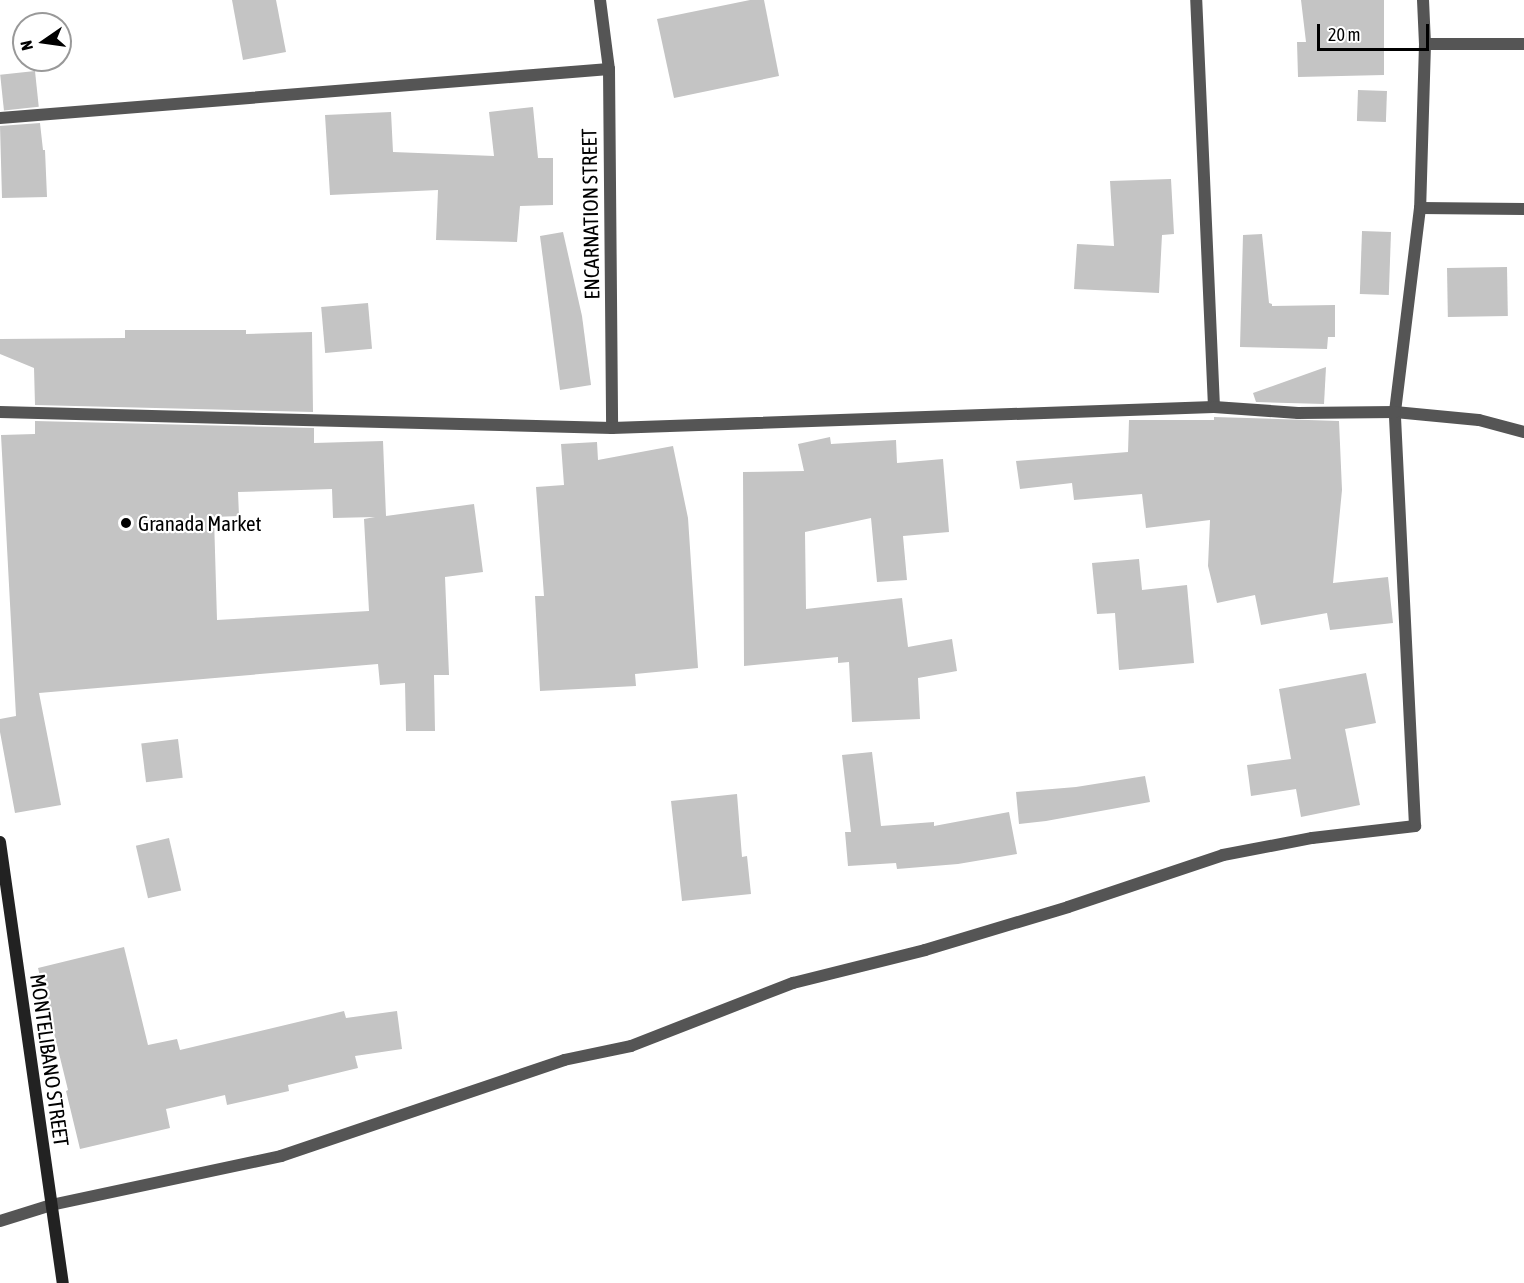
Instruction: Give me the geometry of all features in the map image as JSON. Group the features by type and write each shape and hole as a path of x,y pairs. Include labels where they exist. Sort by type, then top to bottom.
{"main road":[{"name":"MONTELIBANO STREET","path":"0,842 63,1283"}],"street":[{"name":"ENCARNATION STREET","path":"600,0 609,69 612,428"},
{"path":"1196,0 1214,407"},
{"path":"0,1221 51,1205 281,1156 564,1060 631,1046 794,983 925,950 1223,855 1312,838 1414,826 1395,412 1420,208 1425,44 1423,0"},
{"path":"1425,44 1524,44"},
{"path":"0,118 609,69"},
{"path":"1420,208 1524,209"},
{"path":"0,412 612,428 1214,407 1298,413 1395,412 1479,420 1524,432"}],"building":[{"path":"232,0 276,0 286,52 243,60"},
{"path":"750,0 764,0 779,76 674,98 657,19"},
{"path":"1301,0 1384,0 1384,75 1298,77 1297,42 1306,42"},
{"path":"35,72 39,107 4,110 0,75"},
{"path":"1358,90 1387,91 1386,122 1357,121"},
{"path":"533,107 538,158 553,158 553,205 520,206 517,242 436,240 438,190 330,195 325,115 391,112 393,152 494,156 489,112"},
{"path":"40,123 43,150 45,150 47,197 2,198 0,126"},
{"path":"1171,179 1174,234 1162,235 1159,293 1074,289 1077,244 1114,246 1110,181"},
{"path":"1362,231 1391,232 1389,295 1360,294"},
{"path":"563,232 582,316 591,385 560,390 540,236"},
{"path":"1262,234 1269,303 1272,306 1335,305 1335,337 1328,337 1327,349 1240,347 1243,235"},
{"path":"1507,267 1508,316 1448,317 1447,268"},
{"path":"368,303 372,349 325,353 321,307"},
{"path":"125,330 246,330 246,334 312,332 313,412 35,405 34,368 0,354 0,339 125,338"},
{"path":"1326,367 1324,404 1256,402 1253,393"},
{"path":"1214,417 1339,421 1342,490 1333,583 1388,577 1393,623 1330,630 1327,613 1261,625 1255,595 1217,603 1208,566 1210,520 1146,528 1142,494 1074,500 1072,483 1020,489 1016,461 1128,452 1129,420 1214,420"},
{"name":"Granada Market","path":"35,421 314,428 314,443 383,441 386,516 474,504 483,572 445,577 449,675 434,675 435,731 406,731 405,683 380,685 378,664 39,693 61,805 15,813 0,732 0,719 16,716 1,435 35,434","holes":["332,489 333,518 375,517 364,519 369,611 217,620 214,517 239,516 238,492"]},
{"path":"830,437 831,444 896,440 897,463 943,459 949,532 903,536 907,580 877,582 871,518 805,532 806,609 902,598 908,647 952,639 957,671 918,678 920,719 852,722 849,662 838,663 838,657 744,666 743,472 804,471 798,444"},
{"path":"597,442 598,460 673,446 688,518 698,668 635,674 636,686 540,691 535,596 544,596 536,487 564,485 561,444"},
{"path":"1139,559 1142,590 1187,585 1194,663 1119,670 1115,613 1097,614 1092,563"},
{"path":"1366,673 1376,723 1345,729 1360,805 1301,817 1296,789 1251,796 1247,765 1291,759 1279,689"},
{"path":"178,739 183,778 146,782 141,744"},
{"path":"872,752 881,826 934,822 934,826 1009,812 1017,854 958,864 897,869 896,863 848,866 845,832 851,832 842,755"},
{"path":"1145,776 1150,802 1019,824 1016,792 1076,787"},
{"path":"737,794 742,857 747,856 751,894 682,901 671,801"},
{"path":"169,838 181,891 148,898 136,846"},
{"path":"124,947 148,1045 177,1039 180,1050 344,1011 346,1018 397,1011 402,1049 355,1056 358,1068 288,1085 289,1091 227,1105 225,1095 166,1109 170,1128 80,1149 38,968"}],"place":[{"name":"Granada Market","path":"126,523"}]}
